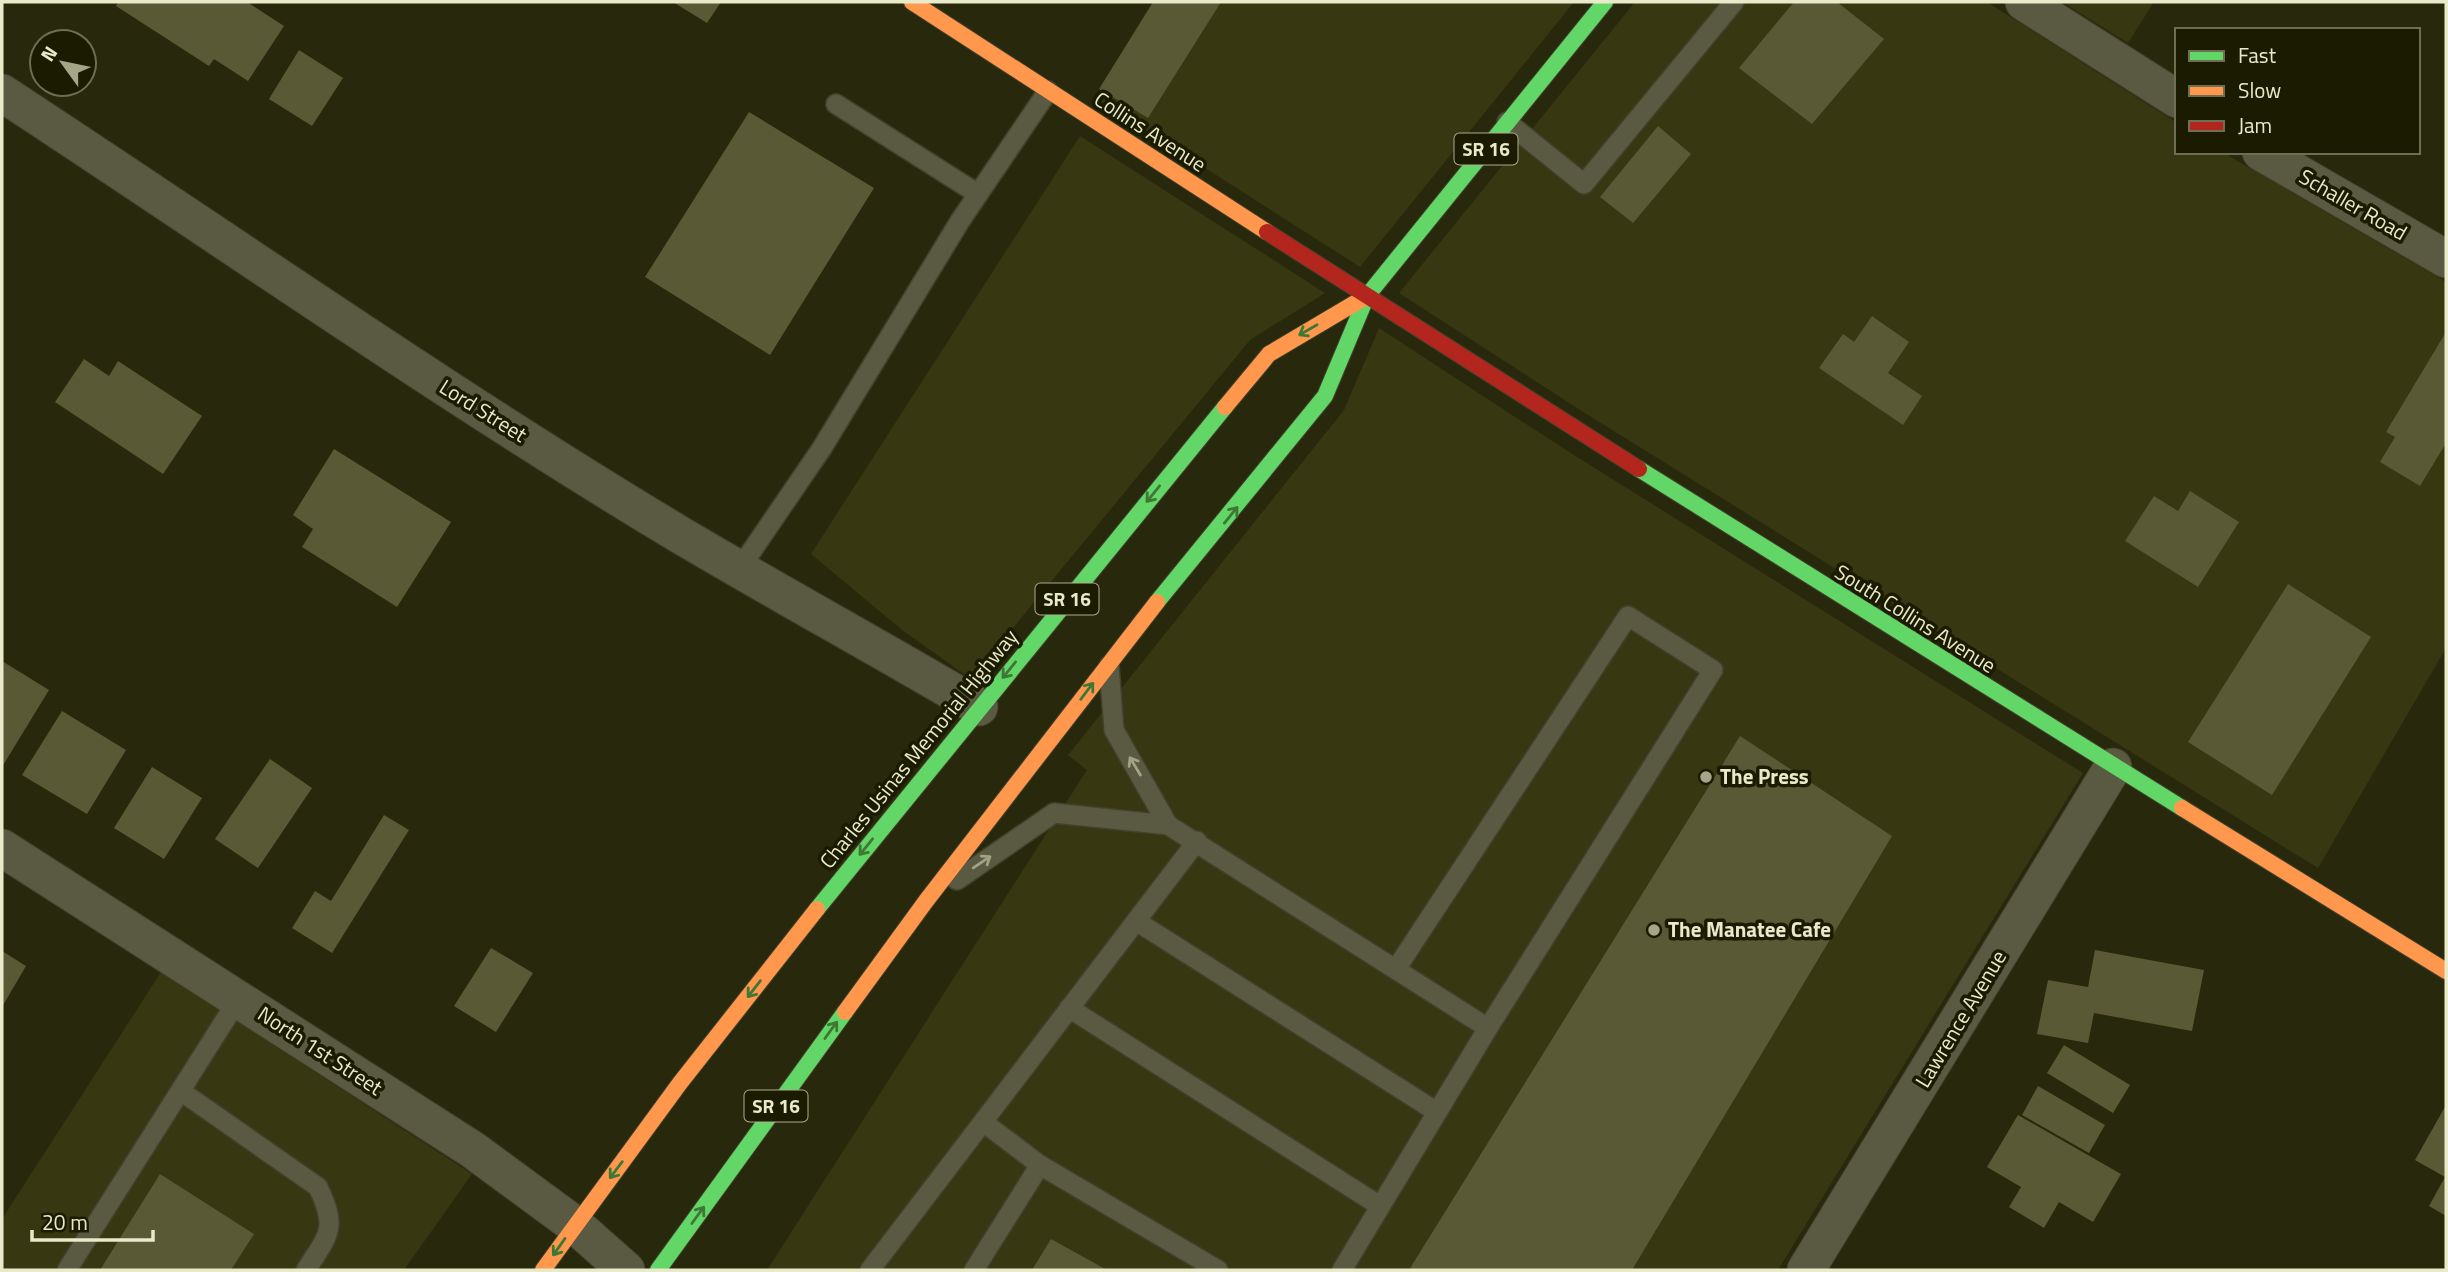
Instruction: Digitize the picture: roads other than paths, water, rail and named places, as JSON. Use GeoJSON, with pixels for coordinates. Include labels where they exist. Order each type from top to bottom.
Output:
{"type":"FeatureCollection","features":[{"type":"Feature","properties":{"kind":"main road","name":"Collins Avenue"},"geometry":{"type":"LineString","coordinates":[[912,2],[1367,296]]}},
{"type":"Feature","properties":{"kind":"main road","name":"Charles Usinas Memorial Highway"},"geometry":{"type":"LineString","coordinates":[[658,1270],[926,901],[1109,662],[1325,396],[1367,296],[1605,2]]}},
{"type":"Feature","properties":{"kind":"main road","name":"Charles Usinas Memorial Highway"},"geometry":{"type":"LineString","coordinates":[[543,1270],[788,945],[1269,354],[1367,296]]}},
{"type":"Feature","properties":{"kind":"main road","name":"South Collins Avenue"},"geometry":{"type":"LineString","coordinates":[[1367,296],[1576,432],[2446,971]]}},
{"type":"Feature","properties":{"kind":"street"},"geometry":{"type":"LineString","coordinates":[[2024,2],[2175,98]]}},
{"type":"Feature","properties":{"kind":"street","name":"Lord Street"},"geometry":{"type":"LineString","coordinates":[[2,93],[155,193],[339,320],[682,536],[979,708]]}},
{"type":"Feature","properties":{"kind":"street","name":"Schaller Road"},"geometry":{"type":"LineString","coordinates":[[2264,154],[2446,259]]}},
{"type":"Feature","properties":{"kind":"street","name":"Lawrence Avenue"},"geometry":{"type":"LineString","coordinates":[[1806,1270],[2113,767]]}},
{"type":"Feature","properties":{"kind":"street","name":"North 1st Street"},"geometry":{"type":"LineString","coordinates":[[2,848],[473,1150],[575,1225],[626,1270]]}},
{"type":"Feature","properties":{"kind":"lane"},"geometry":{"type":"LineString","coordinates":[[1507,122],[1584,184],[1734,2]]}},
{"type":"Feature","properties":{"kind":"lane"},"geometry":{"type":"LineString","coordinates":[[740,568],[822,448],[978,194],[1048,91]]}},
{"type":"Feature","properties":{"kind":"lane"},"geometry":{"type":"LineString","coordinates":[[836,104],[978,194]]}},
{"type":"Feature","properties":{"kind":"lane"},"geometry":{"type":"LineString","coordinates":[[1342,1270],[1488,1028],[1713,670],[1628,615],[1396,969]]}},
{"type":"Feature","properties":{"kind":"lane"},"geometry":{"type":"LineString","coordinates":[[1109,662],[1114,730],[1168,825]]}},
{"type":"Feature","properties":{"kind":"lane"},"geometry":{"type":"LineString","coordinates":[[926,901],[1054,813],[1168,825],[1488,1028]]}},
{"type":"Feature","properties":{"kind":"lane"},"geometry":{"type":"LineString","coordinates":[[870,1270],[1196,841]]}},
{"type":"Feature","properties":{"kind":"lane"},"geometry":{"type":"LineString","coordinates":[[1136,921],[1437,1112]]}},
{"type":"Feature","properties":{"kind":"lane"},"geometry":{"type":"LineString","coordinates":[[67,1270],[239,998]]}},
{"type":"Feature","properties":{"kind":"lane"},"geometry":{"type":"LineString","coordinates":[[1069,1008],[1380,1206]]}},
{"type":"Feature","properties":{"kind":"lane"},"geometry":{"type":"LineString","coordinates":[[182,1092],[318,1187],[328,1208],[330,1232],[306,1270]]}},
{"type":"Feature","properties":{"kind":"lane"},"geometry":{"type":"LineString","coordinates":[[983,1122],[1040,1165],[1218,1270]]}},
{"type":"Feature","properties":{"kind":"lane"},"geometry":{"type":"LineString","coordinates":[[974,1270],[1040,1165]]}},
{"type":"Feature","properties":{"kind":"place","name":"The Press"},"geometry":{"type":"Point","coordinates":[1706,777]}},
{"type":"Feature","properties":{"kind":"place","name":"The Manatee Cafe"},"geometry":{"type":"Point","coordinates":[1654,930]}}]}
